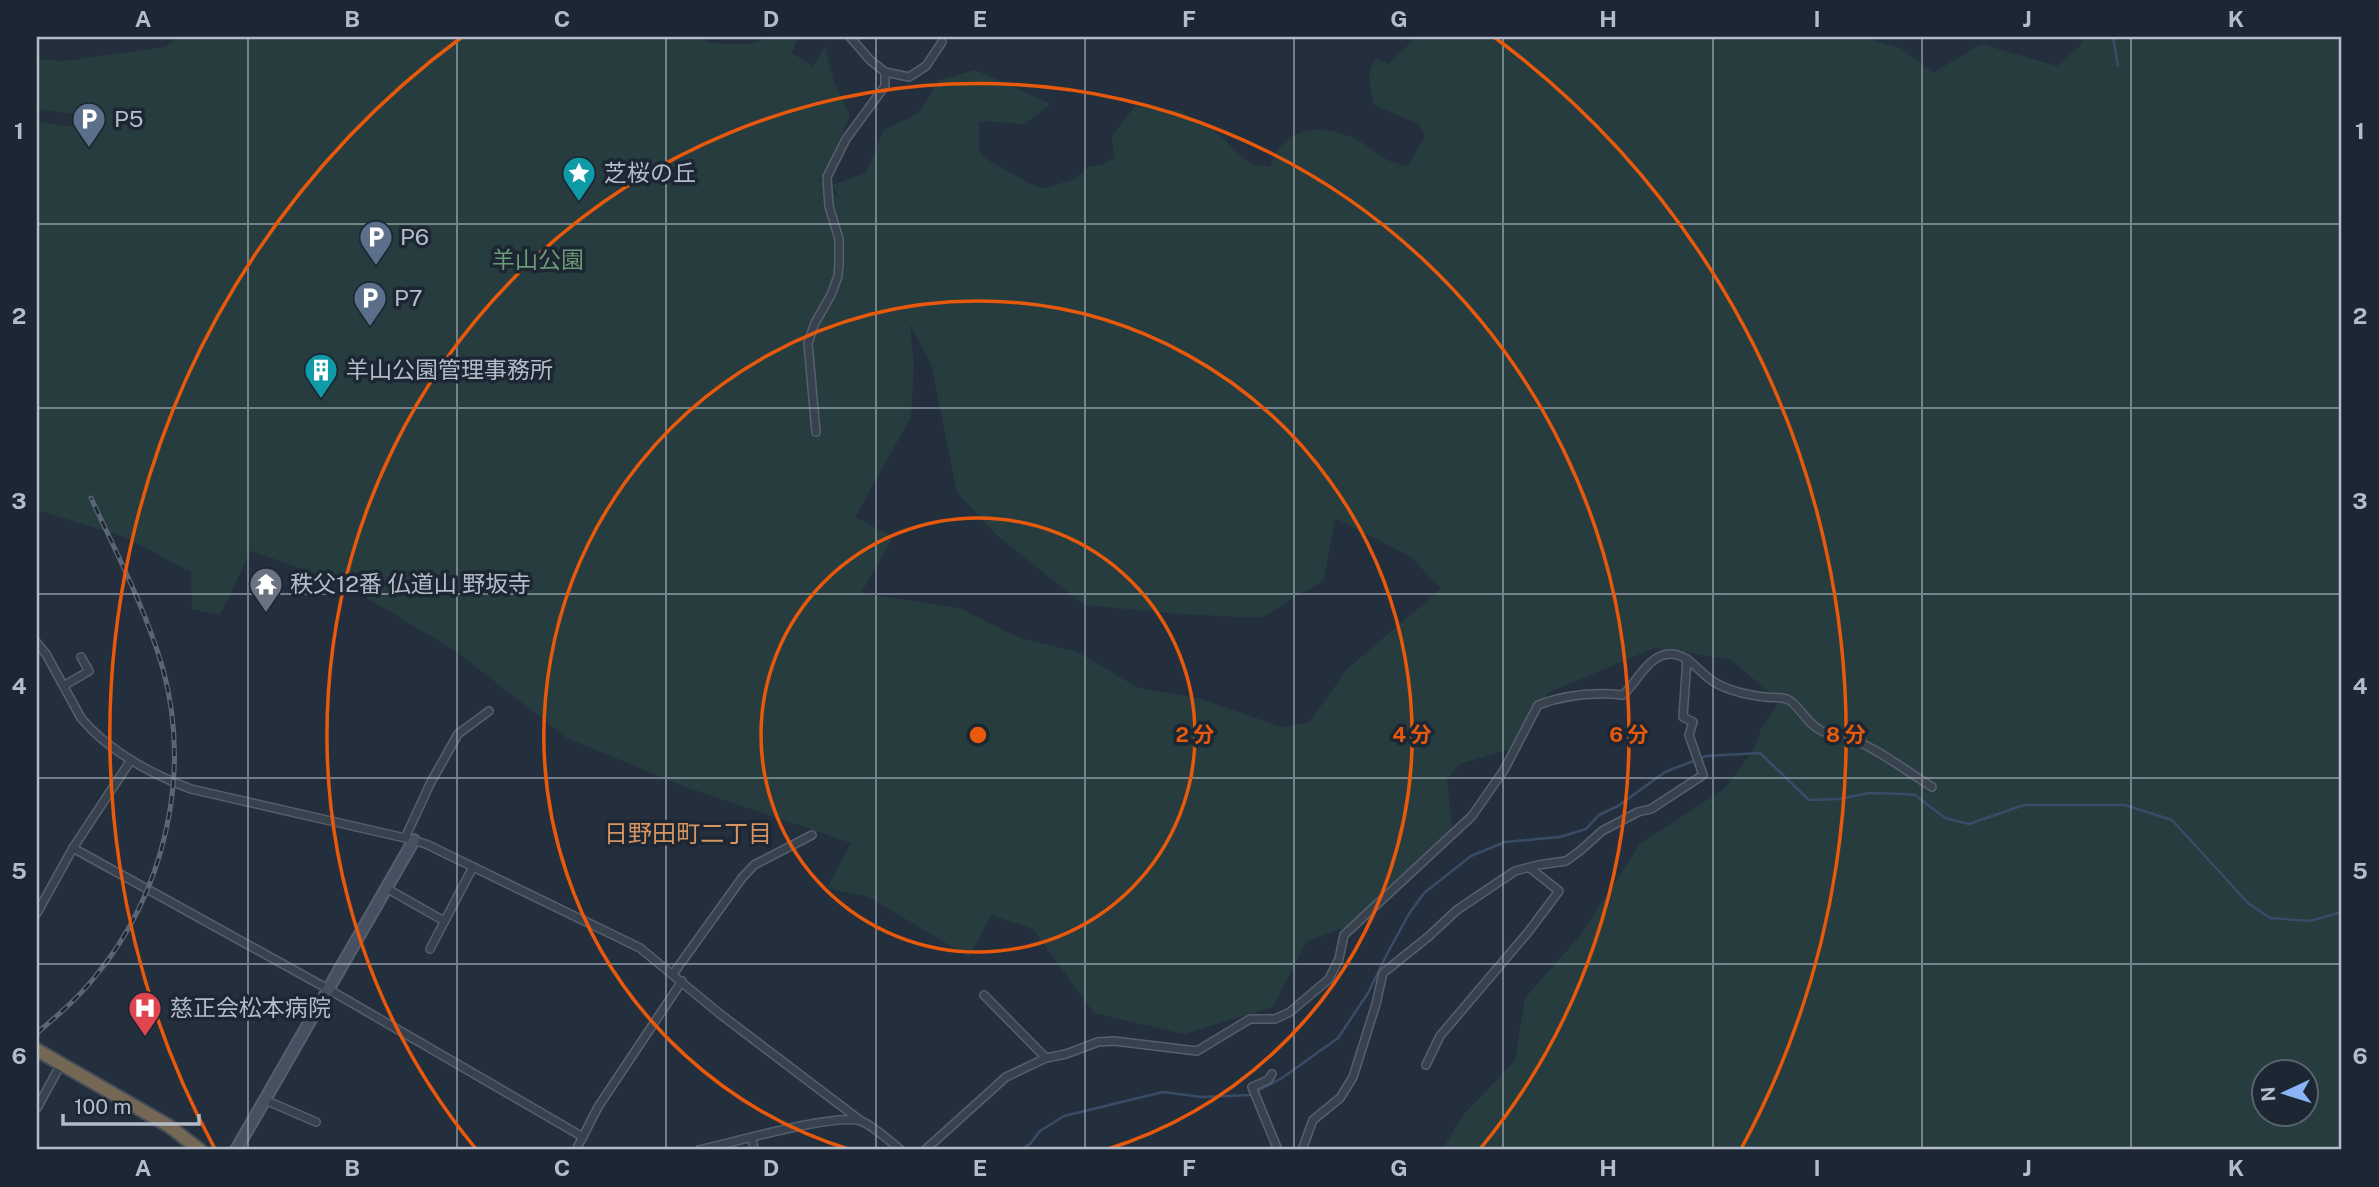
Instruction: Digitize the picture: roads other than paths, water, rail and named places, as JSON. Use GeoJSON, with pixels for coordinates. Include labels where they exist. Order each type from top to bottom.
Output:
{"type":"FeatureCollection","features":[{"type":"Feature","properties":{"kind":"highway"},"geometry":{"type":"LineString","coordinates":[[37,1051],[169,1126],[200,1150]]}},
{"type":"Feature","properties":{"kind":"street"},"geometry":{"type":"LineString","coordinates":[[850,37],[870,60],[885,72],[909,77],[926,66],[942,42]]}},
{"type":"Feature","properties":{"kind":"street"},"geometry":{"type":"LineString","coordinates":[[816,432],[808,343],[815,323],[831,295],[839,264],[839,239],[829,206],[827,177],[846,139],[885,86],[885,72]]}},
{"type":"Feature","properties":{"kind":"street"},"geometry":{"type":"LineString","coordinates":[[37,643],[65,685],[81,718],[131,760],[165,779],[191,789],[409,839],[640,948],[720,1014],[901,1150]]}},
{"type":"Feature","properties":{"kind":"street"},"geometry":{"type":"LineString","coordinates":[[925,1150],[1006,1077],[1046,1058],[1098,1042],[1114,1041],[1197,1051],[1250,1020],[1275,1019],[1290,1012],[1329,979],[1339,959],[1344,935],[1472,816],[1504,770],[1538,705],[1552,700],[1604,693],[1623,695],[1634,686],[1650,662],[1657,657],[1670,654],[1687,659],[1713,681],[1731,690],[1787,699],[1797,707],[1806,721],[1823,732],[1843,736],[1864,746],[1932,787]]}},
{"type":"Feature","properties":{"kind":"street"},"geometry":{"type":"LineString","coordinates":[[65,685],[89,671],[81,657]]}},
{"type":"Feature","properties":{"kind":"street"},"geometry":{"type":"LineString","coordinates":[[1302,1150],[1313,1120],[1340,1098],[1353,1077],[1383,973],[1457,910],[1516,872],[1538,865],[1566,861],[1602,831],[1638,812],[1651,810],[1703,775],[1689,735],[1693,722],[1683,717],[1687,659]]}},
{"type":"Feature","properties":{"kind":"street"},"geometry":{"type":"LineString","coordinates":[[236,1150],[386,888],[431,782],[458,734],[489,711]]}},
{"type":"Feature","properties":{"kind":"street"},"geometry":{"type":"LineString","coordinates":[[37,913],[73,848],[131,760]]}},
{"type":"Feature","properties":{"kind":"street"},"geometry":{"type":"LineString","coordinates":[[673,974],[754,865],[812,835]]}},
{"type":"Feature","properties":{"kind":"street"},"geometry":{"type":"LineString","coordinates":[[73,848],[328,989],[583,1136]]}},
{"type":"Feature","properties":{"kind":"street"},"geometry":{"type":"LineString","coordinates":[[430,949],[473,867]]}},
{"type":"Feature","properties":{"kind":"street"},"geometry":{"type":"LineString","coordinates":[[1426,1065],[1440,1036],[1529,931],[1559,891],[1530,868]]}},
{"type":"Feature","properties":{"kind":"street"},"geometry":{"type":"LineString","coordinates":[[386,888],[444,921]]}},
{"type":"Feature","properties":{"kind":"street"},"geometry":{"type":"LineString","coordinates":[[576,1150],[598,1107],[681,981]]}},
{"type":"Feature","properties":{"kind":"street"},"geometry":{"type":"LineString","coordinates":[[984,995],[1046,1058]]}},
{"type":"Feature","properties":{"kind":"street"},"geometry":{"type":"LineString","coordinates":[[37,1108],[61,1064]]}},
{"type":"Feature","properties":{"kind":"street"},"geometry":{"type":"LineString","coordinates":[[1272,1074],[1268,1080],[1252,1087],[1278,1150]]}},
{"type":"Feature","properties":{"kind":"street"},"geometry":{"type":"LineString","coordinates":[[265,1100],[316,1122]]}},
{"type":"Feature","properties":{"kind":"street"},"geometry":{"type":"LineString","coordinates":[[699,1150],[805,1125],[861,1121]]}},
{"type":"Feature","properties":{"kind":"street"},"geometry":{"type":"LineString","coordinates":[[752,1138],[754,1150]]}},
{"type":"Feature","properties":{"kind":"waterway"},"geometry":{"type":"LineString","coordinates":[[2113,37],[2118,66]]}},
{"type":"Feature","properties":{"kind":"waterway"},"geometry":{"type":"LineString","coordinates":[[1020,1150],[1030,1144],[1040,1131],[1064,1116],[1163,1092],[1202,1097],[1250,1095],[1282,1078],[1338,1038],[1368,993],[1409,914],[1424,893],[1471,856],[1505,842],[1560,837],[1586,829],[1599,815],[1618,806],[1665,772],[1706,756],[1760,753],[1809,800],[1839,799],[1869,793],[1915,795],[1945,818],[1969,824],[2024,805],[2125,805],[2172,820],[2248,903],[2270,918],[2310,921],[2342,912]]}},
{"type":"Feature","properties":{"kind":"railway"},"geometry":{"type":"LineString","coordinates":[[37,1033],[74,1000],[118,945],[154,872],[166,832],[172,792],[174,751],[171,710],[163,669],[140,604],[91,498]]}},
{"type":"Feature","properties":{"kind":"place","name":"P5"},"geometry":{"type":"Point","coordinates":[89,149]}},
{"type":"Feature","properties":{"kind":"place","name":"芝桜の丘"},"geometry":{"type":"Point","coordinates":[579,203]}},
{"type":"Feature","properties":{"kind":"place","name":"P6"},"geometry":{"type":"Point","coordinates":[376,267]}},
{"type":"Feature","properties":{"kind":"place","name":"P7"},"geometry":{"type":"Point","coordinates":[370,328]}},
{"type":"Feature","properties":{"kind":"place","name":"羊山公園管理事務所"},"geometry":{"type":"Point","coordinates":[321,400]}},
{"type":"Feature","properties":{"kind":"place","name":"秩父12番 仏道山 野坂寺"},"geometry":{"type":"Point","coordinates":[266,614]}},
{"type":"Feature","properties":{"kind":"place","name":"慈正会松本病院"},"geometry":{"type":"Point","coordinates":[145,1038]}},
{"type":"Feature","properties":{"kind":"district","name":"日野田町二丁目"},"geometry":{"type":"Point","coordinates":[688,834]}},
{"type":"Feature","properties":{"kind":"park label","name":"羊山公園"},"geometry":{"type":"Point","coordinates":[538,260]}}]}
